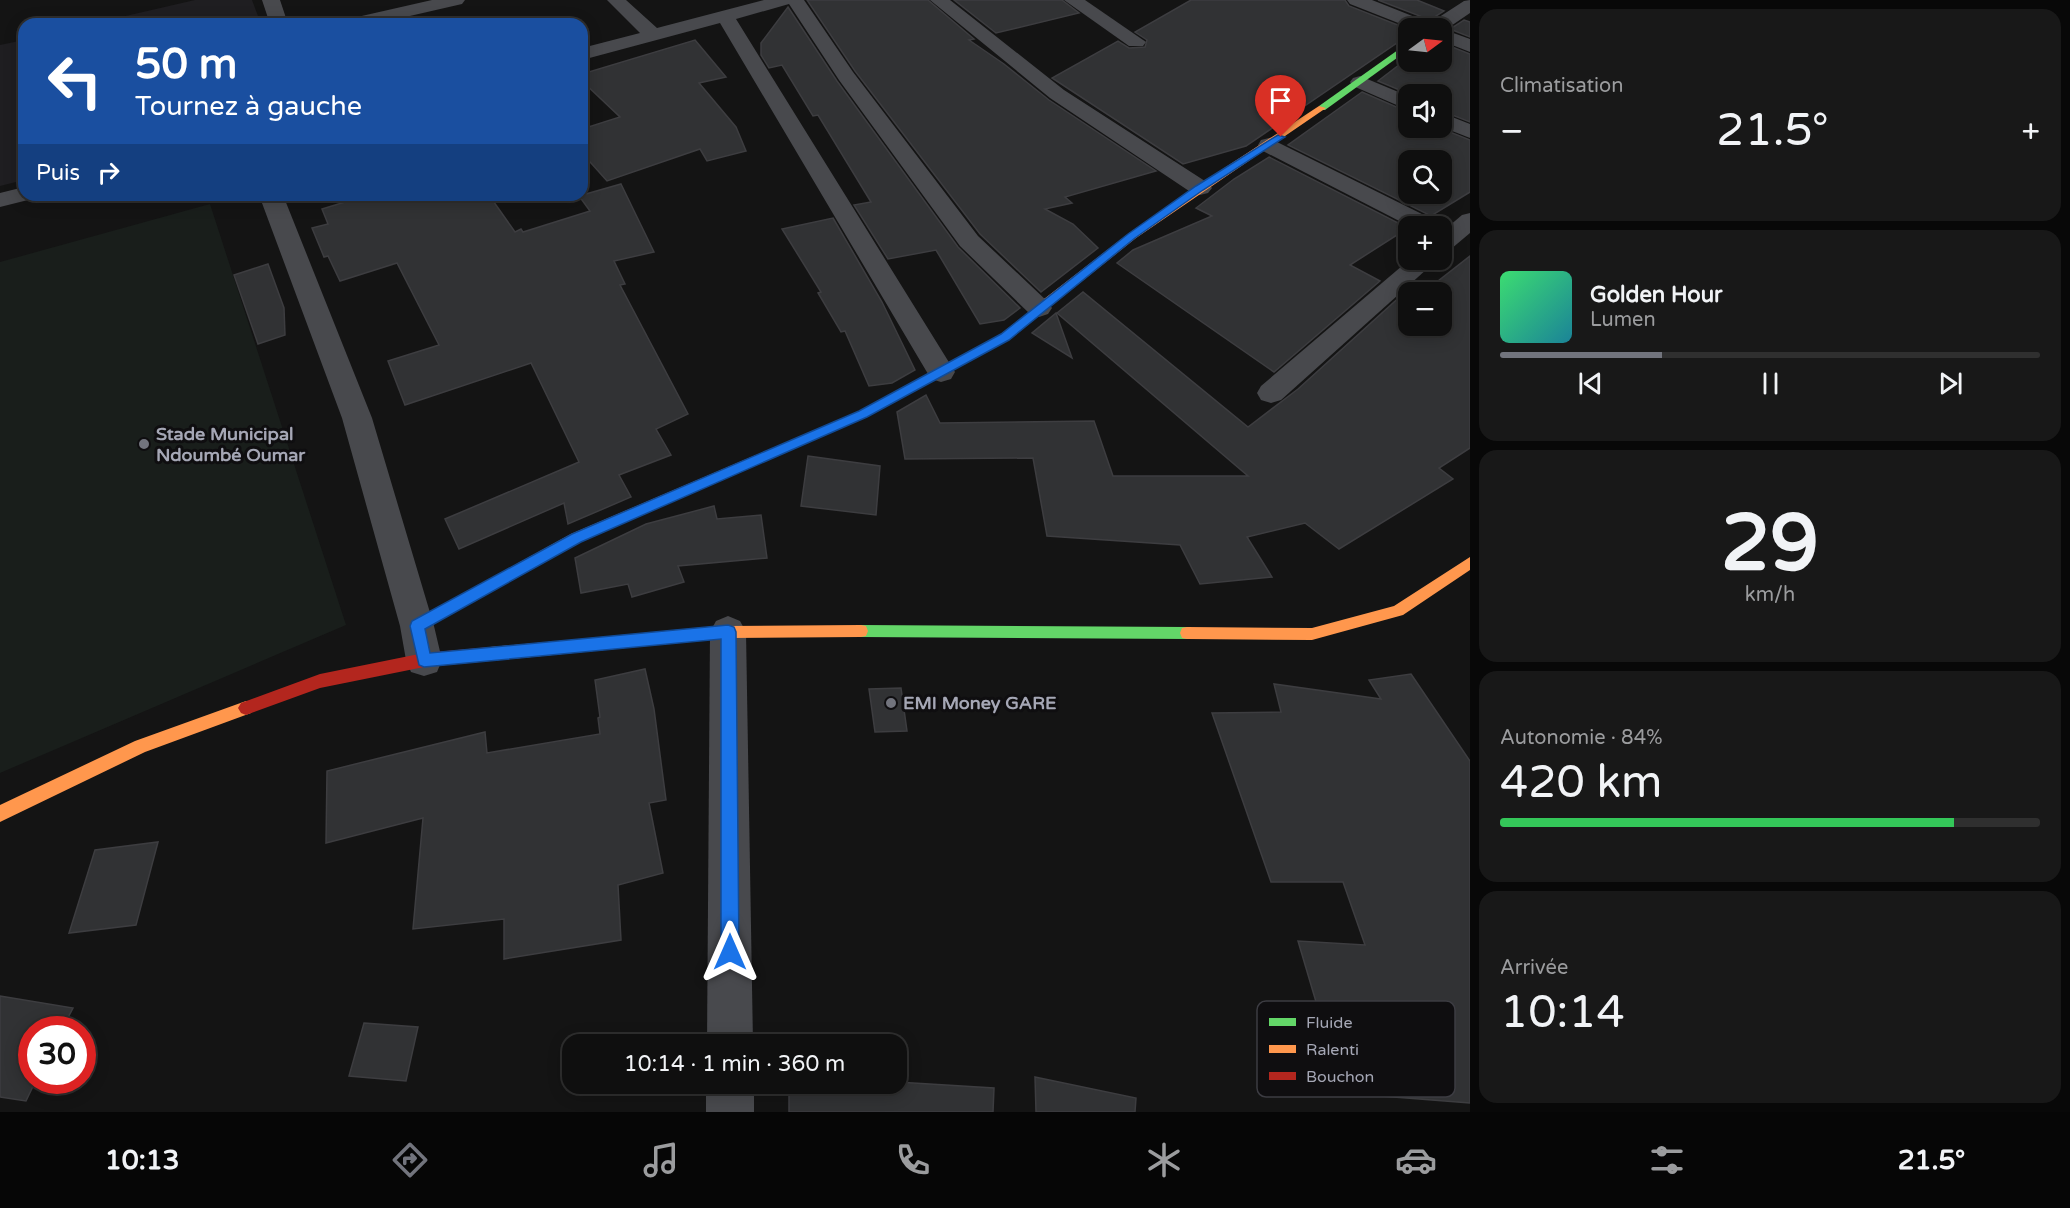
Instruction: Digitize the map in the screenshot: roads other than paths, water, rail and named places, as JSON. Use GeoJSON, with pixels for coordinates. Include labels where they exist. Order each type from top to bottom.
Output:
{"type":"FeatureCollection","features":[{"type":"Feature","properties":{"kind":"street"},"geometry":{"type":"LineString","coordinates":[[272,0],[277,18]]}},
{"type":"Feature","properties":{"kind":"street"},"geometry":{"type":"LineString","coordinates":[[616,0],[654,36]]}},
{"type":"Feature","properties":{"kind":"street"},"geometry":{"type":"LineString","coordinates":[[588,52],[785,0]]}},
{"type":"Feature","properties":{"kind":"street"},"geometry":{"type":"LineString","coordinates":[[795,0],[846,76],[969,241],[1039,308]]}},
{"type":"Feature","properties":{"kind":"street"},"geometry":{"type":"LineString","coordinates":[[939,0],[1057,94],[1200,188]]}},
{"type":"Feature","properties":{"kind":"street"},"geometry":{"type":"LineString","coordinates":[[1073,0],[1136,42]]}},
{"type":"Feature","properties":{"kind":"street"},"geometry":{"type":"LineString","coordinates":[[1356,0],[1401,18]]}},
{"type":"Feature","properties":{"kind":"street"},"geometry":{"type":"LineString","coordinates":[[383,18],[451,5]]}},
{"type":"Feature","properties":{"kind":"street"},"geometry":{"type":"LineString","coordinates":[[1450,18],[1470,5]]}},
{"type":"Feature","properties":{"kind":"street"},"geometry":{"type":"LineString","coordinates":[[725,16],[941,372]]}},
{"type":"Feature","properties":{"kind":"street"},"geometry":{"type":"LineString","coordinates":[[1452,39],[1470,46]]}},
{"type":"Feature","properties":{"kind":"street"},"geometry":{"type":"LineString","coordinates":[[417,626],[576,538],[863,414],[1005,337],[1132,236],[1200,188],[1269,145],[1398,54]]}},
{"type":"Feature","properties":{"kind":"street"},"geometry":{"type":"LineString","coordinates":[[1360,82],[1398,99]]}},
{"type":"Feature","properties":{"kind":"street"},"geometry":{"type":"LineString","coordinates":[[1452,124],[1470,132]]}},
{"type":"Feature","properties":{"kind":"street"},"geometry":{"type":"LineString","coordinates":[[1269,145],[1407,216]]}},
{"type":"Feature","properties":{"kind":"street"},"geometry":{"type":"LineString","coordinates":[[0,200],[18,196]]}},
{"type":"Feature","properties":{"kind":"street"},"geometry":{"type":"LineString","coordinates":[[273,201],[357,418],[417,626],[424,660]]}},
{"type":"Feature","properties":{"kind":"street"},"geometry":{"type":"LineString","coordinates":[[1452,240],[1470,220]]}},
{"type":"Feature","properties":{"kind":"street"},"geometry":{"type":"LineString","coordinates":[[1271,393],[1412,270]]}},
{"type":"Feature","properties":{"kind":"street"},"geometry":{"type":"LineString","coordinates":[[0,814],[141,746],[286,693],[320,681],[424,660],[728,632],[936,630],[1312,634],[1398,611],[1470,563]]}},
{"type":"Feature","properties":{"kind":"street"},"geometry":{"type":"LineString","coordinates":[[728,632],[730,1034]]}},
{"type":"Feature","properties":{"kind":"street"},"geometry":{"type":"LineString","coordinates":[[730,1094],[730,1112]]}},
{"type":"Feature","properties":{"kind":"place","name":"Stade Municipal Ndoumbé Oumar"},"geometry":{"type":"Point","coordinates":[144,444]}},
{"type":"Feature","properties":{"kind":"place","name":"EMI Money GARE"},"geometry":{"type":"Point","coordinates":[891,703]}}]}
